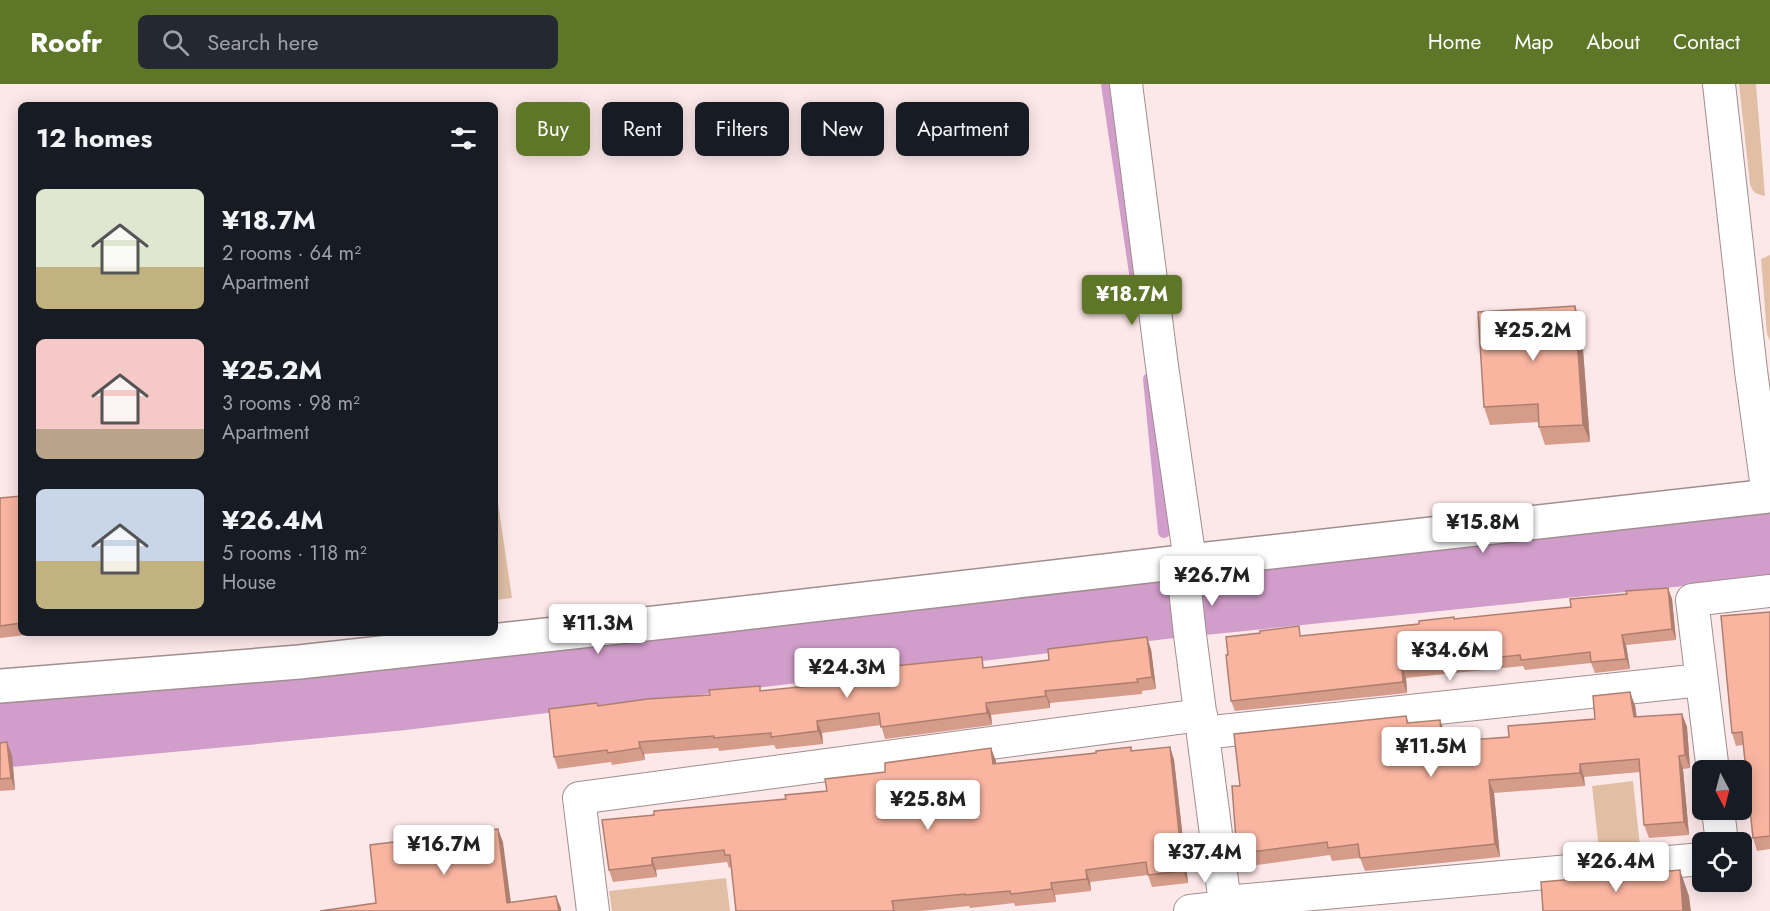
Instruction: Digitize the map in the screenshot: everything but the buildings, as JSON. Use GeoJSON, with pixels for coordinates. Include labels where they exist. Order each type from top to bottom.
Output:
{"type":"FeatureCollection","features":[{"type":"Feature","properties":{"kind":"street"},"geometry":{"type":"LineString","coordinates":[[1126,84],[1132,116],[1186,568],[1190,635],[1225,906]]}},
{"type":"Feature","properties":{"kind":"street"},"geometry":{"type":"LineString","coordinates":[[0,686],[299,662],[1186,568],[1769,496],[1751,371],[1719,84]]}},
{"type":"Feature","properties":{"kind":"street"},"geometry":{"type":"LineString","coordinates":[[1712,760],[1692,600],[1770,591]]}},
{"type":"Feature","properties":{"kind":"street"},"geometry":{"type":"LineString","coordinates":[[593,911],[579,798],[1202,724],[1701,680]]}},
{"type":"Feature","properties":{"kind":"street"},"geometry":{"type":"LineString","coordinates":[[1190,911],[1692,859]]}},
{"type":"Feature","properties":{"kind":"shaded area"},"geometry":{"type":"Polygon","coordinates":[[[1739,84],[1756,84],[1765,196],[1755,193],[1750,184],[1739,84]]]}},
{"type":"Feature","properties":{"kind":"shaded area"},"geometry":{"type":"Polygon","coordinates":[[[1770,255],[1770,341],[1767,334],[1761,259],[1770,255]]]}},
{"type":"Feature","properties":{"kind":"shaded area"},"geometry":{"type":"Polygon","coordinates":[[[498,503],[512,598],[498,600],[498,503]]]}},
{"type":"Feature","properties":{"kind":"shaded area"},"geometry":{"type":"Polygon","coordinates":[[[1633,781],[1641,855],[1600,859],[1592,786],[1633,781]]]}},
{"type":"Feature","properties":{"kind":"shaded area"},"geometry":{"type":"Polygon","coordinates":[[[726,878],[730,911],[612,911],[609,891],[726,878]]]}},
{"type":"Feature","properties":{"kind":"waterway"},"geometry":{"type":"LineString","coordinates":[[1107,84],[1135,273]]}},
{"type":"Feature","properties":{"kind":"waterway"},"geometry":{"type":"LineString","coordinates":[[1149,379],[1164,532]]}},
{"type":"Feature","properties":{"kind":"waterway"},"geometry":{"type":"LineString","coordinates":[[0,733],[395,696],[1164,604],[1770,542]]}}]}
